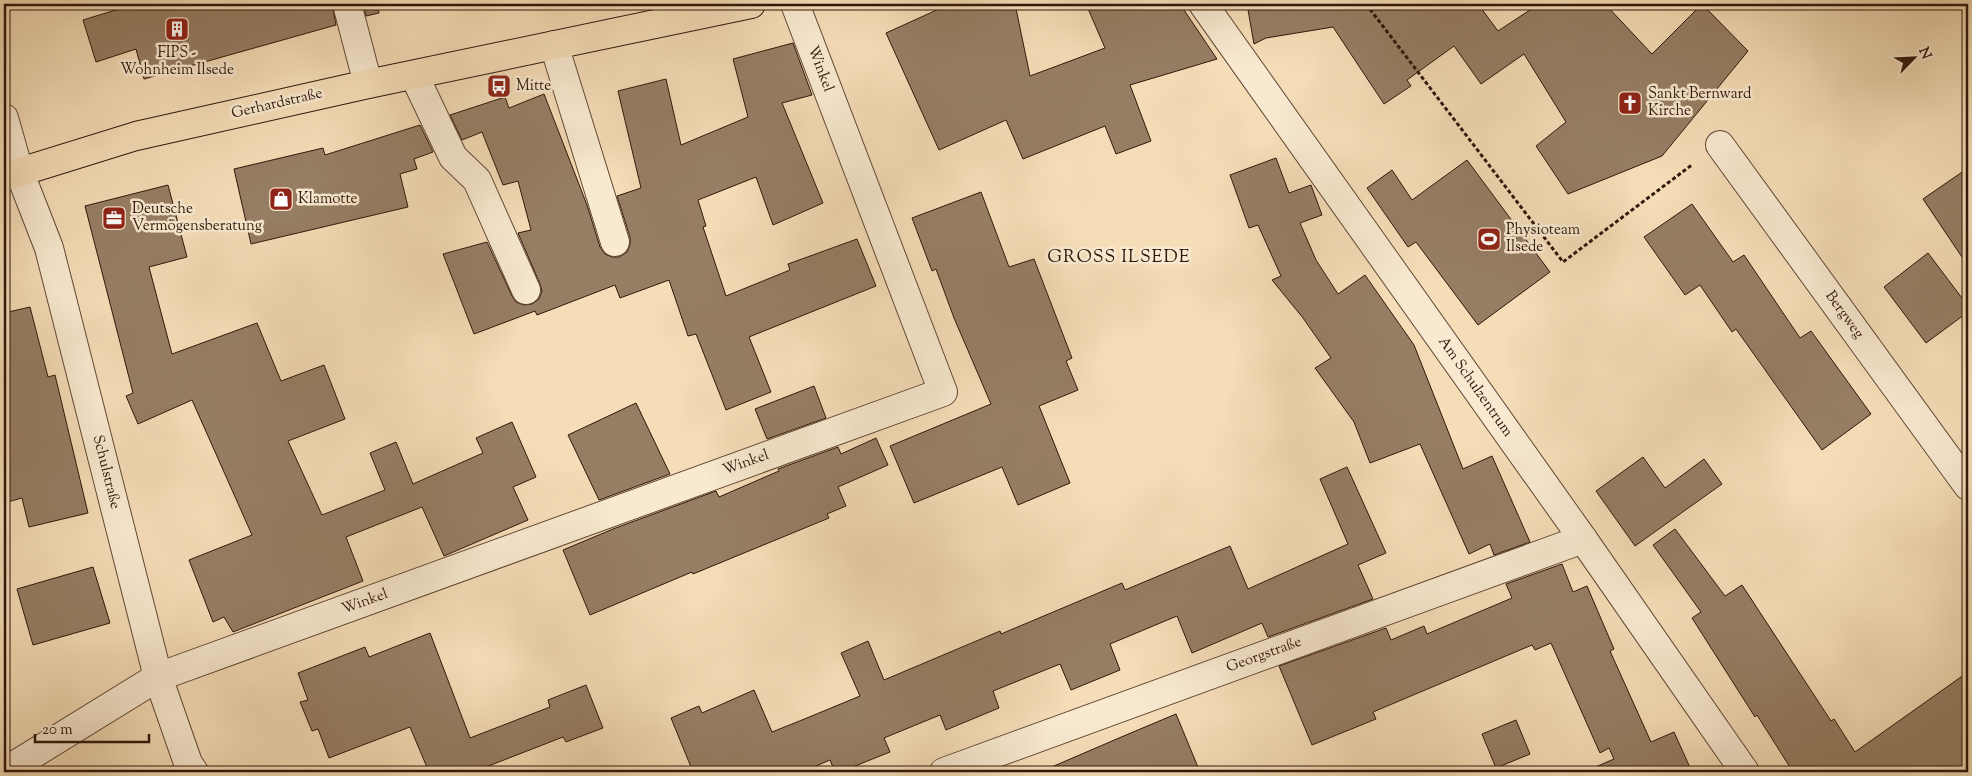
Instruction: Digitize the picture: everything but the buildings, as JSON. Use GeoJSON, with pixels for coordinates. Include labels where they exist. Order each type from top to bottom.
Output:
{"type":"FeatureCollection","features":[{"type":"Feature","properties":{"kind":"main road","name":"Gerhardstraße"},"geometry":{"type":"LineString","coordinates":[[12,174],[136,136],[368,84],[751,4]]}},
{"type":"Feature","properties":{"kind":"street"},"geometry":{"type":"LineString","coordinates":[[347,4],[368,84]]}},
{"type":"Feature","properties":{"kind":"street","name":"Winkel"},"geometry":{"type":"LineString","coordinates":[[158,677],[943,392],[795,4]]}},
{"type":"Feature","properties":{"kind":"street","name":"Am Schulzentrum"},"geometry":{"type":"LineString","coordinates":[[1203,4],[1584,539],[1746,772]]}},
{"type":"Feature","properties":{"kind":"street"},"geometry":{"type":"LineString","coordinates":[[554,45],[614,242]]}},
{"type":"Feature","properties":{"kind":"street"},"geometry":{"type":"LineString","coordinates":[[414,75],[453,157],[477,180],[526,290]]}},
{"type":"Feature","properties":{"kind":"street","name":"Schulstraße"},"geometry":{"type":"LineString","coordinates":[[4,118],[12,174],[49,248],[158,677],[188,763],[194,772]]}},
{"type":"Feature","properties":{"kind":"street","name":"Bergweg"},"geometry":{"type":"LineString","coordinates":[[1720,145],[1968,486]]}},
{"type":"Feature","properties":{"kind":"street","name":"Georgstraße"},"geometry":{"type":"LineString","coordinates":[[944,772],[1584,539]]}},
{"type":"Feature","properties":{"kind":"street"},"geometry":{"type":"LineString","coordinates":[[4,772],[158,677]]}},
{"type":"Feature","properties":{"kind":"path"},"geometry":{"type":"LineString","coordinates":[[1366,4],[1563,262],[1720,145]]}},
{"type":"Feature","properties":{"kind":"place","name":"FIPS - Wohnheim Ilsede"},"geometry":{"type":"Point","coordinates":[177,29]}},
{"type":"Feature","properties":{"kind":"place","name":"Mitte"},"geometry":{"type":"Point","coordinates":[499,86]}},
{"type":"Feature","properties":{"kind":"place","name":"Sankt Bernward Kirche"},"geometry":{"type":"Point","coordinates":[1630,103]}},
{"type":"Feature","properties":{"kind":"place","name":"Klamotte"},"geometry":{"type":"Point","coordinates":[281,199]}},
{"type":"Feature","properties":{"kind":"place","name":"Deutsche Vermögensberatung"},"geometry":{"type":"Point","coordinates":[114,218]}},
{"type":"Feature","properties":{"kind":"place","name":"Physioteam Ilsede"},"geometry":{"type":"Point","coordinates":[1489,239]}},
{"type":"Feature","properties":{"kind":"district","name":"GROSS ILSEDE"},"geometry":{"type":"Point","coordinates":[1119,258]}}]}
